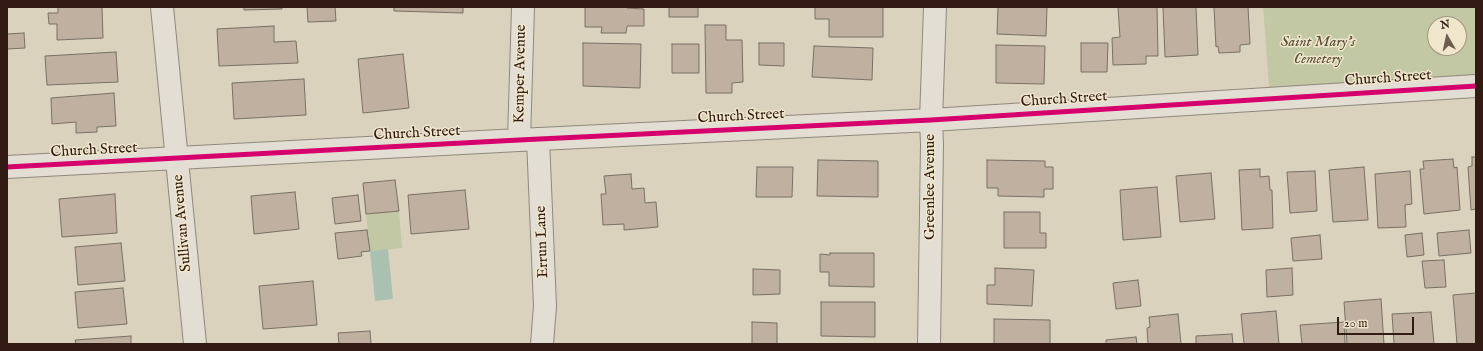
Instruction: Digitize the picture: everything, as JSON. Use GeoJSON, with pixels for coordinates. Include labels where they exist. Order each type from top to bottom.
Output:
{"type":"FeatureCollection","features":[{"type":"Feature","properties":{"kind":"street","name":"Sullivan Avenue"},"geometry":{"type":"LineString","coordinates":[[162,7],[195,344]]}},
{"type":"Feature","properties":{"kind":"street","name":"Kemper Avenue"},"geometry":{"type":"LineString","coordinates":[[523,7],[529,140]]}},
{"type":"Feature","properties":{"kind":"street","name":"Greenlee Avenue"},"geometry":{"type":"LineString","coordinates":[[929,344],[932,145],[931,120],[935,7]]}},
{"type":"Feature","properties":{"kind":"street","name":"Church Street"},"geometry":{"type":"LineString","coordinates":[[7,168],[931,120],[1476,86]]}},
{"type":"Feature","properties":{"kind":"street","name":"Errun Lane"},"geometry":{"type":"LineString","coordinates":[[529,140],[545,306],[542,344]]}},
{"type":"Feature","properties":{"kind":"green space","name":"Saint Mary’s Cemetery"},"geometry":{"type":"Polygon","coordinates":[[[1263,7],[1476,7],[1476,86],[1270,99],[1263,7]]]}},
{"type":"Feature","properties":{"kind":"green space"},"geometry":{"type":"Polygon","coordinates":[[[399,211],[402,248],[370,251],[366,214],[399,211]]]}},
{"type":"Feature","properties":{"kind":"shaded area"},"geometry":{"type":"Polygon","coordinates":[[[388,249],[393,299],[375,301],[370,251],[388,249]]]}},
{"type":"Feature","properties":{"kind":"building"},"geometry":{"type":"Polygon","coordinates":[[[58,7],[102,7],[103,38],[57,40],[57,24],[49,24],[48,13],[58,13],[58,7]]]}},
{"type":"Feature","properties":{"kind":"building"},"geometry":{"type":"Polygon","coordinates":[[[244,7],[282,7],[282,9],[244,10],[244,7]]]}},
{"type":"Feature","properties":{"kind":"building"},"geometry":{"type":"Polygon","coordinates":[[[307,7],[335,7],[336,21],[308,22],[307,7]]]}},
{"type":"Feature","properties":{"kind":"building"},"geometry":{"type":"Polygon","coordinates":[[[394,7],[463,7],[463,13],[394,11],[394,7]]]}},
{"type":"Feature","properties":{"kind":"building"},"geometry":{"type":"Polygon","coordinates":[[[585,7],[627,7],[644,9],[644,26],[627,26],[626,33],[601,33],[602,27],[585,27],[585,7]]]}},
{"type":"Feature","properties":{"kind":"building"},"geometry":{"type":"Polygon","coordinates":[[[669,7],[698,7],[698,17],[669,17],[669,7]]]}},
{"type":"Feature","properties":{"kind":"building"},"geometry":{"type":"Polygon","coordinates":[[[815,7],[883,7],[883,37],[829,37],[829,19],[815,19],[815,7]]]}},
{"type":"Feature","properties":{"kind":"building"},"geometry":{"type":"Polygon","coordinates":[[[998,7],[1047,7],[1046,36],[997,34],[998,7]]]}},
{"type":"Feature","properties":{"kind":"building"},"geometry":{"type":"Polygon","coordinates":[[[1118,7],[1157,7],[1158,56],[1146,56],[1146,64],[1113,65],[1112,38],[1120,37],[1118,7]]]}},
{"type":"Feature","properties":{"kind":"building"},"geometry":{"type":"Polygon","coordinates":[[[1163,7],[1196,7],[1198,55],[1165,57],[1163,7]]]}},
{"type":"Feature","properties":{"kind":"building"},"geometry":{"type":"Polygon","coordinates":[[[1214,7],[1248,7],[1250,44],[1240,45],[1240,52],[1219,53],[1218,46],[1216,47],[1214,7]]]}},
{"type":"Feature","properties":{"kind":"building"},"geometry":{"type":"Polygon","coordinates":[[[705,25],[726,25],[726,40],[742,40],[743,82],[732,83],[732,93],[706,93],[705,25]]]}},
{"type":"Feature","properties":{"kind":"building"},"geometry":{"type":"Polygon","coordinates":[[[274,26],[274,42],[296,41],[298,63],[219,66],[217,29],[274,26]]]}},
{"type":"Feature","properties":{"kind":"building"},"geometry":{"type":"Polygon","coordinates":[[[24,33],[25,48],[7,49],[7,34],[24,33]]]}},
{"type":"Feature","properties":{"kind":"building"},"geometry":{"type":"Polygon","coordinates":[[[583,43],[641,44],[640,88],[583,86],[583,43]]]}},
{"type":"Feature","properties":{"kind":"building"},"geometry":{"type":"Polygon","coordinates":[[[759,43],[784,43],[784,66],[759,65],[759,43]]]}},
{"type":"Feature","properties":{"kind":"building"},"geometry":{"type":"Polygon","coordinates":[[[1081,43],[1108,43],[1107,72],[1081,72],[1081,43]]]}},
{"type":"Feature","properties":{"kind":"building"},"geometry":{"type":"Polygon","coordinates":[[[672,44],[699,44],[699,73],[672,73],[672,44]]]}},
{"type":"Feature","properties":{"kind":"building"},"geometry":{"type":"Polygon","coordinates":[[[996,45],[1045,46],[1044,84],[996,83],[996,45]]]}},
{"type":"Feature","properties":{"kind":"building"},"geometry":{"type":"Polygon","coordinates":[[[814,46],[873,48],[872,80],[812,77],[814,46]]]}},
{"type":"Feature","properties":{"kind":"building"},"geometry":{"type":"Polygon","coordinates":[[[116,52],[118,82],[47,85],[45,56],[116,52]]]}},
{"type":"Feature","properties":{"kind":"building"},"geometry":{"type":"Polygon","coordinates":[[[403,54],[409,108],[363,113],[358,59],[403,54]]]}},
{"type":"Feature","properties":{"kind":"building"},"geometry":{"type":"Polygon","coordinates":[[[304,79],[306,115],[234,119],[232,83],[304,79]]]}},
{"type":"Feature","properties":{"kind":"building"},"geometry":{"type":"Polygon","coordinates":[[[114,93],[116,126],[97,127],[97,132],[76,133],[76,122],[52,124],[51,98],[114,93]]]}},
{"type":"Feature","properties":{"kind":"building"},"geometry":{"type":"Polygon","coordinates":[[[1472,157],[1476,157],[1476,209],[1471,210],[1468,167],[1472,166],[1472,157]]]}},
{"type":"Feature","properties":{"kind":"building"},"geometry":{"type":"Polygon","coordinates":[[[1453,159],[1454,168],[1457,167],[1460,210],[1424,214],[1420,169],[1424,169],[1423,161],[1453,159]]]}},
{"type":"Feature","properties":{"kind":"building"},"geometry":{"type":"Polygon","coordinates":[[[818,160],[878,161],[878,197],[817,196],[818,160]]]}},
{"type":"Feature","properties":{"kind":"building"},"geometry":{"type":"Polygon","coordinates":[[[987,160],[1045,161],[1045,167],[1053,167],[1053,189],[1044,189],[1044,197],[998,196],[998,188],[987,188],[987,160]]]}},
{"type":"Feature","properties":{"kind":"building"},"geometry":{"type":"Polygon","coordinates":[[[757,167],[793,167],[792,197],[756,197],[757,167]]]}},
{"type":"Feature","properties":{"kind":"building"},"geometry":{"type":"Polygon","coordinates":[[[1364,167],[1368,220],[1333,222],[1329,170],[1364,167]]]}},
{"type":"Feature","properties":{"kind":"building"},"geometry":{"type":"Polygon","coordinates":[[[1260,169],[1260,177],[1269,176],[1270,190],[1272,190],[1273,228],[1242,230],[1239,170],[1260,169]]]}},
{"type":"Feature","properties":{"kind":"building"},"geometry":{"type":"Polygon","coordinates":[[[1315,171],[1317,211],[1290,213],[1287,172],[1315,171]]]}},
{"type":"Feature","properties":{"kind":"building"},"geometry":{"type":"Polygon","coordinates":[[[1410,171],[1412,204],[1405,205],[1406,227],[1378,228],[1375,174],[1410,171]]]}},
{"type":"Feature","properties":{"kind":"building"},"geometry":{"type":"Polygon","coordinates":[[[1211,173],[1215,219],[1180,222],[1176,176],[1211,173]]]}},
{"type":"Feature","properties":{"kind":"building"},"geometry":{"type":"Polygon","coordinates":[[[631,174],[632,189],[644,188],[645,203],[656,202],[658,227],[624,230],[624,224],[603,225],[601,194],[606,194],[604,176],[631,174]]]}},
{"type":"Feature","properties":{"kind":"building"},"geometry":{"type":"Polygon","coordinates":[[[395,180],[399,211],[366,214],[363,183],[395,180]]]}},
{"type":"Feature","properties":{"kind":"building"},"geometry":{"type":"Polygon","coordinates":[[[1157,187],[1161,237],[1123,240],[1120,190],[1157,187]]]}},
{"type":"Feature","properties":{"kind":"building"},"geometry":{"type":"Polygon","coordinates":[[[465,190],[469,229],[411,234],[408,195],[465,190]]]}},
{"type":"Feature","properties":{"kind":"building"},"geometry":{"type":"Polygon","coordinates":[[[295,192],[299,229],[254,234],[251,196],[295,192]]]}},
{"type":"Feature","properties":{"kind":"building"},"geometry":{"type":"Polygon","coordinates":[[[115,194],[117,233],[62,237],[59,199],[115,194]]]}},
{"type":"Feature","properties":{"kind":"building"},"geometry":{"type":"Polygon","coordinates":[[[358,195],[361,221],[335,224],[332,198],[358,195]]]}},
{"type":"Feature","properties":{"kind":"building"},"geometry":{"type":"Polygon","coordinates":[[[1004,212],[1040,212],[1040,233],[1046,233],[1046,248],[1004,248],[1004,212]]]}},
{"type":"Feature","properties":{"kind":"building"},"geometry":{"type":"Polygon","coordinates":[[[367,230],[370,251],[361,252],[362,256],[338,259],[335,233],[367,230]]]}},
{"type":"Feature","properties":{"kind":"building"},"geometry":{"type":"Polygon","coordinates":[[[1469,230],[1471,253],[1439,256],[1437,233],[1469,230]]]}},
{"type":"Feature","properties":{"kind":"building"},"geometry":{"type":"Polygon","coordinates":[[[1422,233],[1424,255],[1407,257],[1405,235],[1422,233]]]}},
{"type":"Feature","properties":{"kind":"building"},"geometry":{"type":"Polygon","coordinates":[[[1320,235],[1322,259],[1293,261],[1291,238],[1320,235]]]}},
{"type":"Feature","properties":{"kind":"building"},"geometry":{"type":"Polygon","coordinates":[[[121,243],[125,281],[78,285],[75,247],[121,243]]]}},
{"type":"Feature","properties":{"kind":"building"},"geometry":{"type":"Polygon","coordinates":[[[830,253],[874,253],[874,287],[829,286],[829,272],[820,272],[820,254],[830,255],[830,253]]]}},
{"type":"Feature","properties":{"kind":"building"},"geometry":{"type":"Polygon","coordinates":[[[1444,260],[1446,287],[1425,288],[1422,261],[1444,260]]]}},
{"type":"Feature","properties":{"kind":"building"},"geometry":{"type":"Polygon","coordinates":[[[995,268],[1034,270],[1032,306],[987,304],[987,285],[995,285],[995,268]]]}},
{"type":"Feature","properties":{"kind":"building"},"geometry":{"type":"Polygon","coordinates":[[[1292,268],[1293,295],[1267,297],[1266,270],[1292,268]]]}},
{"type":"Feature","properties":{"kind":"building"},"geometry":{"type":"Polygon","coordinates":[[[753,269],[780,270],[780,294],[753,295],[753,269]]]}},
{"type":"Feature","properties":{"kind":"building"},"geometry":{"type":"Polygon","coordinates":[[[1138,280],[1141,306],[1116,309],[1113,283],[1138,280]]]}},
{"type":"Feature","properties":{"kind":"building"},"geometry":{"type":"Polygon","coordinates":[[[313,281],[317,325],[263,329],[259,286],[313,281]]]}},
{"type":"Feature","properties":{"kind":"building"},"geometry":{"type":"Polygon","coordinates":[[[123,288],[127,324],[78,328],[75,292],[123,288]]]}},
{"type":"Feature","properties":{"kind":"building"},"geometry":{"type":"Polygon","coordinates":[[[1476,293],[1476,344],[1457,344],[1453,295],[1476,293]]]}},
{"type":"Feature","properties":{"kind":"building"},"geometry":{"type":"Polygon","coordinates":[[[1381,299],[1384,344],[1347,344],[1344,302],[1381,299]]]}},
{"type":"Feature","properties":{"kind":"building"},"geometry":{"type":"Polygon","coordinates":[[[821,302],[875,302],[875,337],[821,336],[821,302]]]}},
{"type":"Feature","properties":{"kind":"building"},"geometry":{"type":"Polygon","coordinates":[[[1276,311],[1279,344],[1244,344],[1241,314],[1276,311]]]}},
{"type":"Feature","properties":{"kind":"building"},"geometry":{"type":"Polygon","coordinates":[[[1431,312],[1434,344],[1394,344],[1392,314],[1431,312]]]}},
{"type":"Feature","properties":{"kind":"building"},"geometry":{"type":"Polygon","coordinates":[[[1178,314],[1181,344],[1148,344],[1147,328],[1150,327],[1149,317],[1178,314]]]}},
{"type":"Feature","properties":{"kind":"building"},"geometry":{"type":"Polygon","coordinates":[[[994,319],[1050,320],[1050,344],[994,344],[994,319]]]}},
{"type":"Feature","properties":{"kind":"building"},"geometry":{"type":"Polygon","coordinates":[[[752,322],[777,323],[777,344],[752,344],[752,322]]]}},
{"type":"Feature","properties":{"kind":"building"},"geometry":{"type":"Polygon","coordinates":[[[1344,322],[1345,344],[1302,344],[1300,325],[1344,322]]]}},
{"type":"Feature","properties":{"kind":"building"},"geometry":{"type":"Polygon","coordinates":[[[370,331],[371,344],[339,344],[338,333],[370,331]]]}},
{"type":"Feature","properties":{"kind":"building"},"geometry":{"type":"Polygon","coordinates":[[[1232,334],[1233,344],[1196,344],[1196,336],[1232,334]]]}},
{"type":"Feature","properties":{"kind":"building"},"geometry":{"type":"Polygon","coordinates":[[[131,336],[131,344],[76,344],[75,340],[131,336]]]}},
{"type":"Feature","properties":{"kind":"building"},"geometry":{"type":"Polygon","coordinates":[[[1136,337],[1137,344],[1106,344],[1106,340],[1136,337]]]}},
{"type":"Feature","properties":{"kind":"cycle path"},"geometry":{"type":"LineString","coordinates":[[7,167],[931,120],[1476,86]]}}]}
